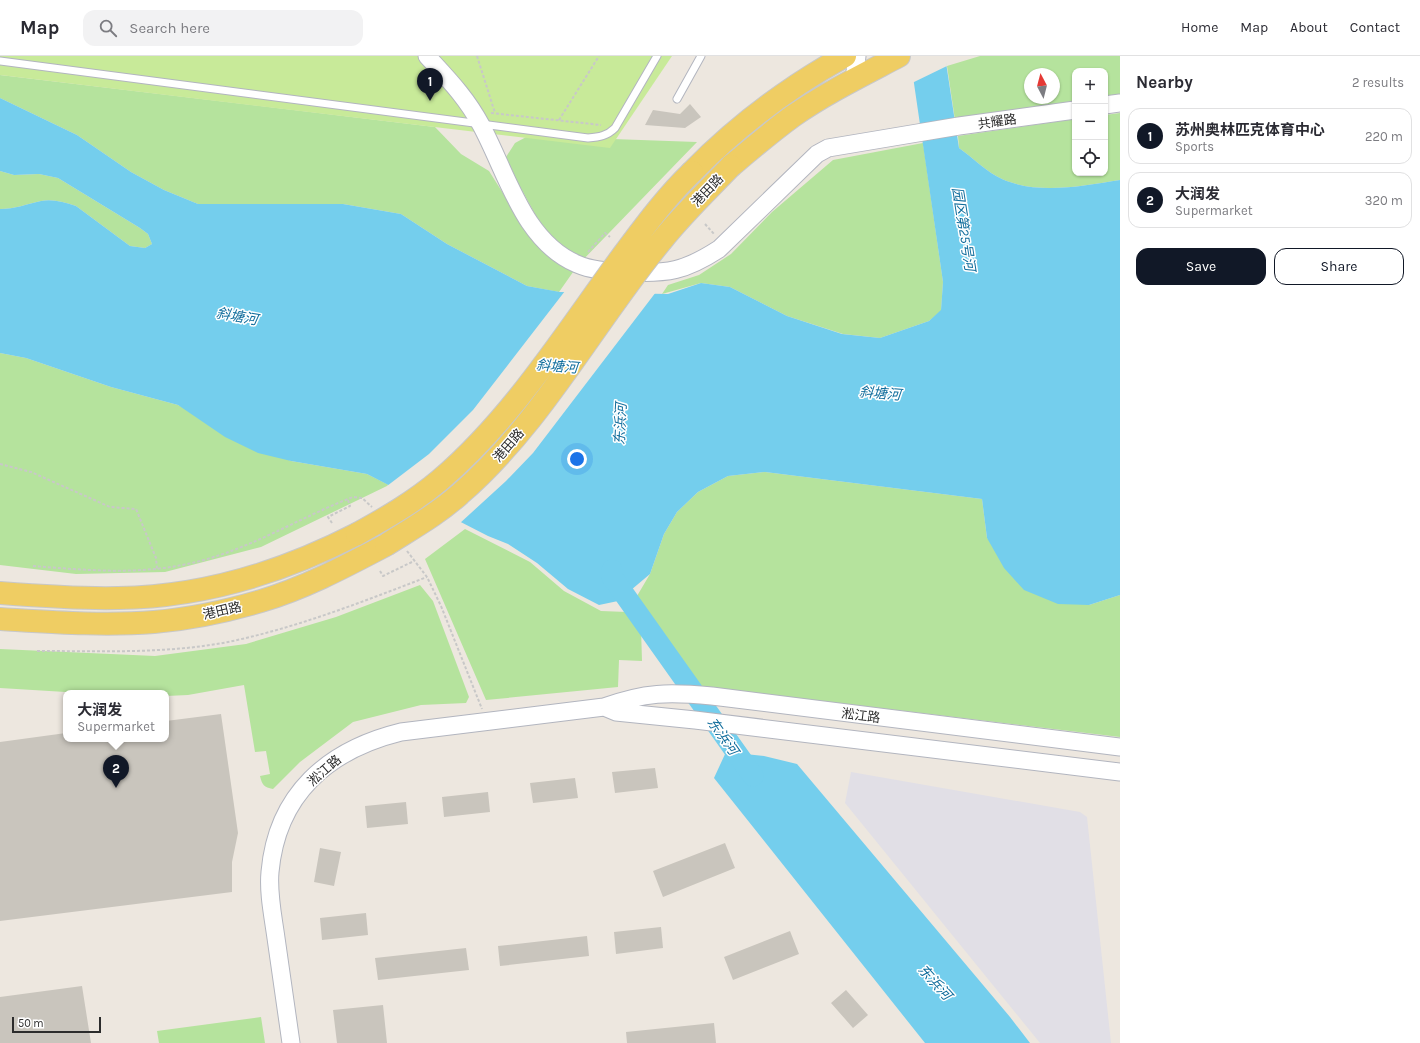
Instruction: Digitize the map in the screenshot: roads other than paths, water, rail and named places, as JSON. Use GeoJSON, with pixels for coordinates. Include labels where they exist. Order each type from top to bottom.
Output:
{"type":"FeatureCollection","features":[{"type":"Feature","properties":{"kind":"main road","name":"港田路"},"geometry":{"type":"LineString","coordinates":[[0,619],[111,624],[154,622],[217,612],[262,601],[306,584],[386,545],[429,518],[460,495],[507,448],[555,386],[662,240],[731,166],[794,116],[854,80],[899,56]]}},
{"type":"Feature","properties":{"kind":"main road","name":"港田路"},"geometry":{"type":"LineString","coordinates":[[0,593],[71,598],[120,598],[164,595],[208,588],[258,576],[332,547],[391,515],[420,496],[445,476],[478,444],[541,368],[657,210],[692,172],[714,150],[785,94],[845,57]]}},
{"type":"Feature","properties":{"kind":"street","name":"共耀路"},"geometry":{"type":"LineString","coordinates":[[427,56],[486,119],[506,177],[532,227],[548,246],[563,258],[578,265],[598,270],[655,274],[673,271],[689,266],[719,249],[817,154],[828,148],[919,132],[1072,110]]}},
{"type":"Feature","properties":{"kind":"street"},"geometry":{"type":"LineString","coordinates":[[845,57],[854,80]]}},
{"type":"Feature","properties":{"kind":"street"},"geometry":{"type":"LineString","coordinates":[[1108,105],[1120,103]]}},
{"type":"Feature","properties":{"kind":"street","name":"淞江路"},"geometry":{"type":"LineString","coordinates":[[291,1043],[272,906],[270,873],[274,840],[288,810],[308,782],[345,752],[378,738],[401,732],[604,707],[625,699],[646,695],[677,693],[712,696],[1120,747]]}},
{"type":"Feature","properties":{"kind":"street"},"geometry":{"type":"LineString","coordinates":[[739,726],[749,701]]}},
{"type":"Feature","properties":{"kind":"street","name":"淞江路"},"geometry":{"type":"LineString","coordinates":[[604,707],[616,712],[695,720],[1120,772]]}},
{"type":"Feature","properties":{"kind":"lane"},"geometry":{"type":"LineString","coordinates":[[0,61],[486,119],[588,138],[609,134],[615,128],[657,56]]}},
{"type":"Feature","properties":{"kind":"lane"},"geometry":{"type":"LineString","coordinates":[[677,99],[701,56]]}},
{"type":"Feature","properties":{"kind":"water"},"geometry":{"type":"Polygon","coordinates":[[[910,56],[945,56],[959,148],[986,169],[1002,179],[1030,187],[1045,188],[1075,187],[1120,180],[1120,595],[1089,605],[1058,604],[1024,590],[1004,568],[987,538],[982,499],[765,472],[728,476],[698,492],[677,512],[664,534],[650,574],[618,601],[599,605],[568,589],[537,563],[508,544],[488,536],[367,474],[291,461],[258,453],[225,437],[178,405],[111,387],[26,358],[0,353],[0,209],[45,200],[63,202],[76,206],[130,246],[145,248],[152,244],[148,234],[140,228],[58,178],[39,174],[14,175],[0,171],[0,98],[77,135],[131,172],[164,190],[198,204],[343,204],[401,214],[447,244],[527,286],[560,292],[668,294],[701,283],[730,287],[787,316],[842,334],[880,338],[929,321],[941,310],[943,282],[910,56]]]}},
{"type":"Feature","properties":{"kind":"water"},"geometry":{"type":"Polygon","coordinates":[[[726,752],[764,756],[797,764],[1010,1017],[1030,1043],[925,1043],[714,778],[726,752]]]}},
{"type":"Feature","properties":{"kind":"waterway","name":"东浜河"},"geometry":{"type":"LineString","coordinates":[[612,570],[612,577],[753,776]]}},
{"type":"Feature","properties":{"kind":"place","name":"苏州奥林匹克体育中心"},"geometry":{"type":"Point","coordinates":[430,101]}},
{"type":"Feature","properties":{"kind":"place","name":"大润发"},"geometry":{"type":"Point","coordinates":[116,788]}},
{"type":"Feature","properties":{"kind":"water label","name":"园区第25号河"},"geometry":{"type":"Point","coordinates":[964,229]}},
{"type":"Feature","properties":{"kind":"water label","name":"斜塘河"},"geometry":{"type":"Point","coordinates":[237,316]}},
{"type":"Feature","properties":{"kind":"water label","name":"斜塘河"},"geometry":{"type":"Point","coordinates":[557,366]}},
{"type":"Feature","properties":{"kind":"water label","name":"斜塘河"},"geometry":{"type":"Point","coordinates":[880,393]}}]}
